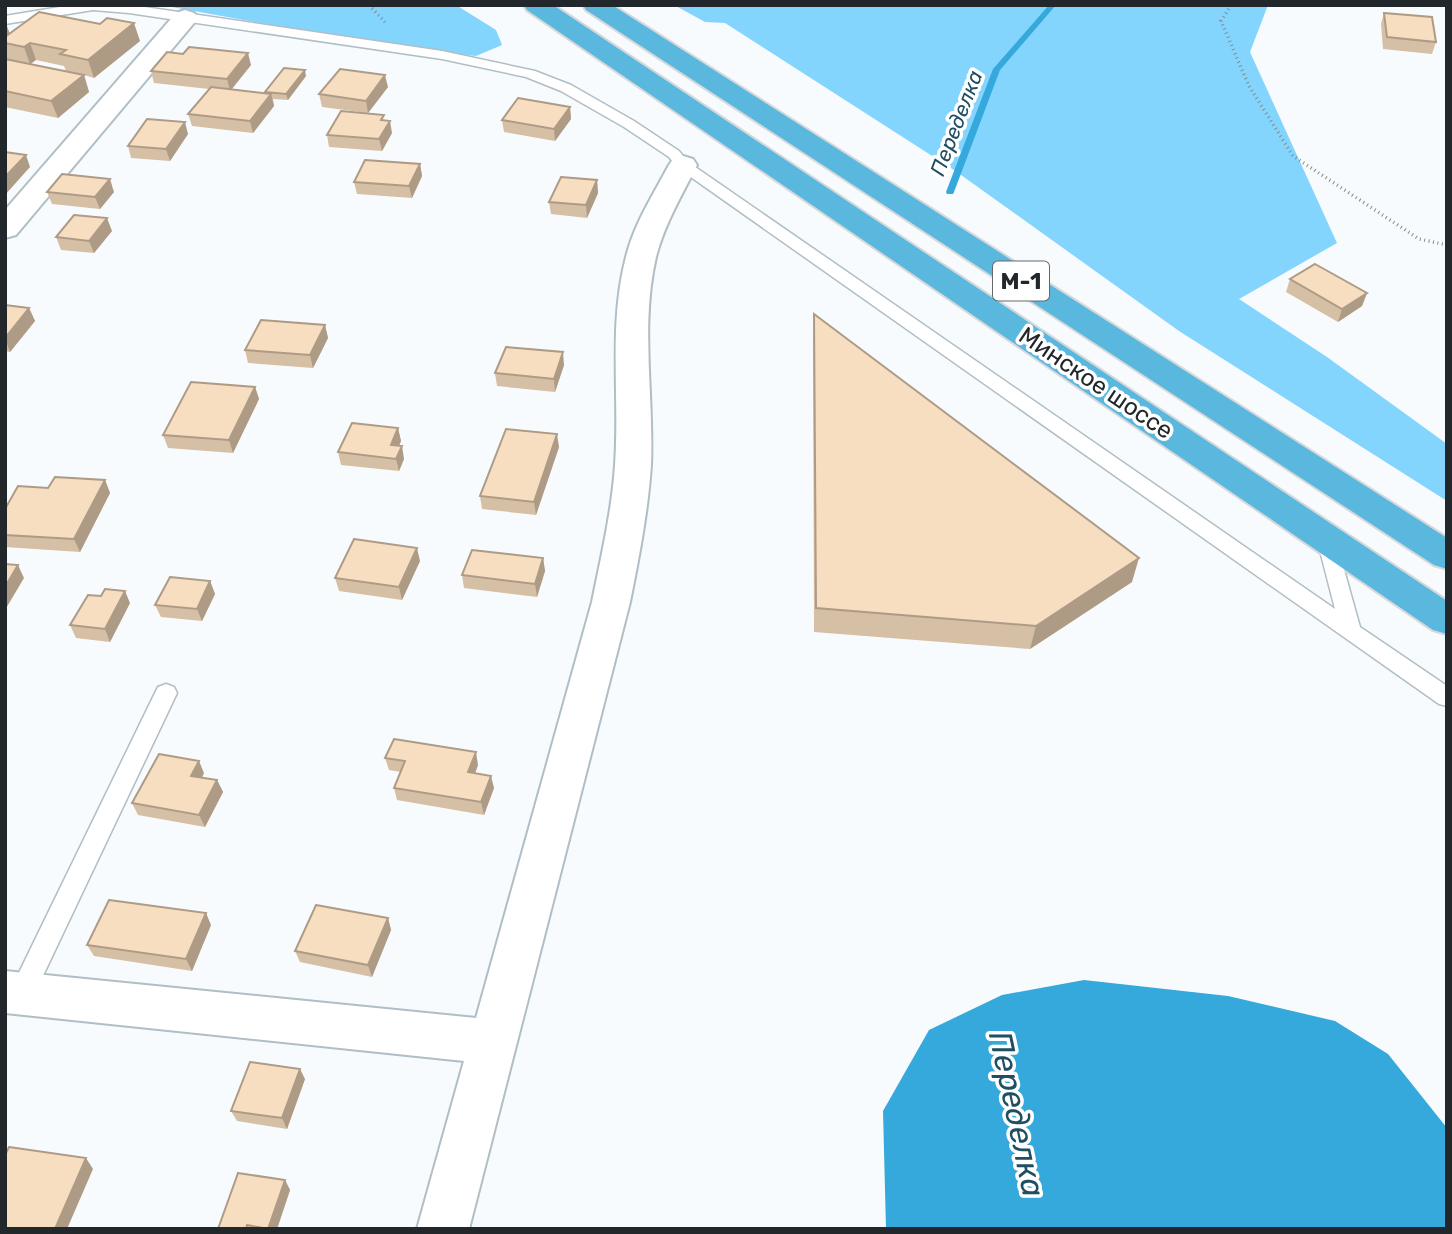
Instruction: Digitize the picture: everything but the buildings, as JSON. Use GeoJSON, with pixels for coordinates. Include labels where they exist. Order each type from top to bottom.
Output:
{"type":"FeatureCollection","features":[{"type":"Feature","properties":{"kind":"highway","name":"Минское шоссе"},"geometry":{"type":"LineString","coordinates":[[536,5],[1447,620]]}},
{"type":"Feature","properties":{"kind":"highway","name":"Минское шоссе"},"geometry":{"type":"LineString","coordinates":[[595,5],[1447,556]]}},
{"type":"Feature","properties":{"kind":"street"},"geometry":{"type":"LineString","coordinates":[[5,229],[186,18]]}},
{"type":"Feature","properties":{"kind":"street"},"geometry":{"type":"LineString","coordinates":[[443,1229],[611,601],[625,533],[633,464],[633,301],[642,256],[662,204],[683,165]]}},
{"type":"Feature","properties":{"kind":"street"},"geometry":{"type":"LineString","coordinates":[[14,992],[495,1042]]}},
{"type":"Feature","properties":{"kind":"lane"},"geometry":{"type":"LineString","coordinates":[[5,20],[93,6],[442,55],[530,74],[566,88],[629,124],[674,154],[683,165],[1447,698]]}},
{"type":"Feature","properties":{"kind":"lane"},"geometry":{"type":"LineString","coordinates":[[1327,539],[1350,631]]}},
{"type":"Feature","properties":{"kind":"lane"},"geometry":{"type":"LineString","coordinates":[[14,992],[166,693]]}},
{"type":"Feature","properties":{"kind":"path"},"geometry":{"type":"LineString","coordinates":[[1231,5],[1221,21],[1249,86],[1293,156],[1419,239],[1447,244]]}},
{"type":"Feature","properties":{"kind":"shaded area"},"geometry":{"type":"Polygon","coordinates":[[[161,5],[456,5],[496,30],[502,45],[476,56],[392,47],[161,5]]]}},
{"type":"Feature","properties":{"kind":"shaded area"},"geometry":{"type":"Polygon","coordinates":[[[674,5],[1268,5],[1250,52],[1337,243],[1239,299],[1327,357],[1447,444],[1447,501],[1179,331],[954,170],[725,23],[705,22],[674,5]]]}},
{"type":"Feature","properties":{"kind":"water"},"geometry":{"type":"Polygon","coordinates":[[[1084,980],[1228,996],[1335,1021],[1388,1054],[1447,1128],[1447,1229],[886,1229],[883,1111],[929,1030],[1002,995],[1084,980]]]}},
{"type":"Feature","properties":{"kind":"waterway","name":"Переделка"},"geometry":{"type":"LineString","coordinates":[[950,192],[997,69],[1053,5]]}}]}
